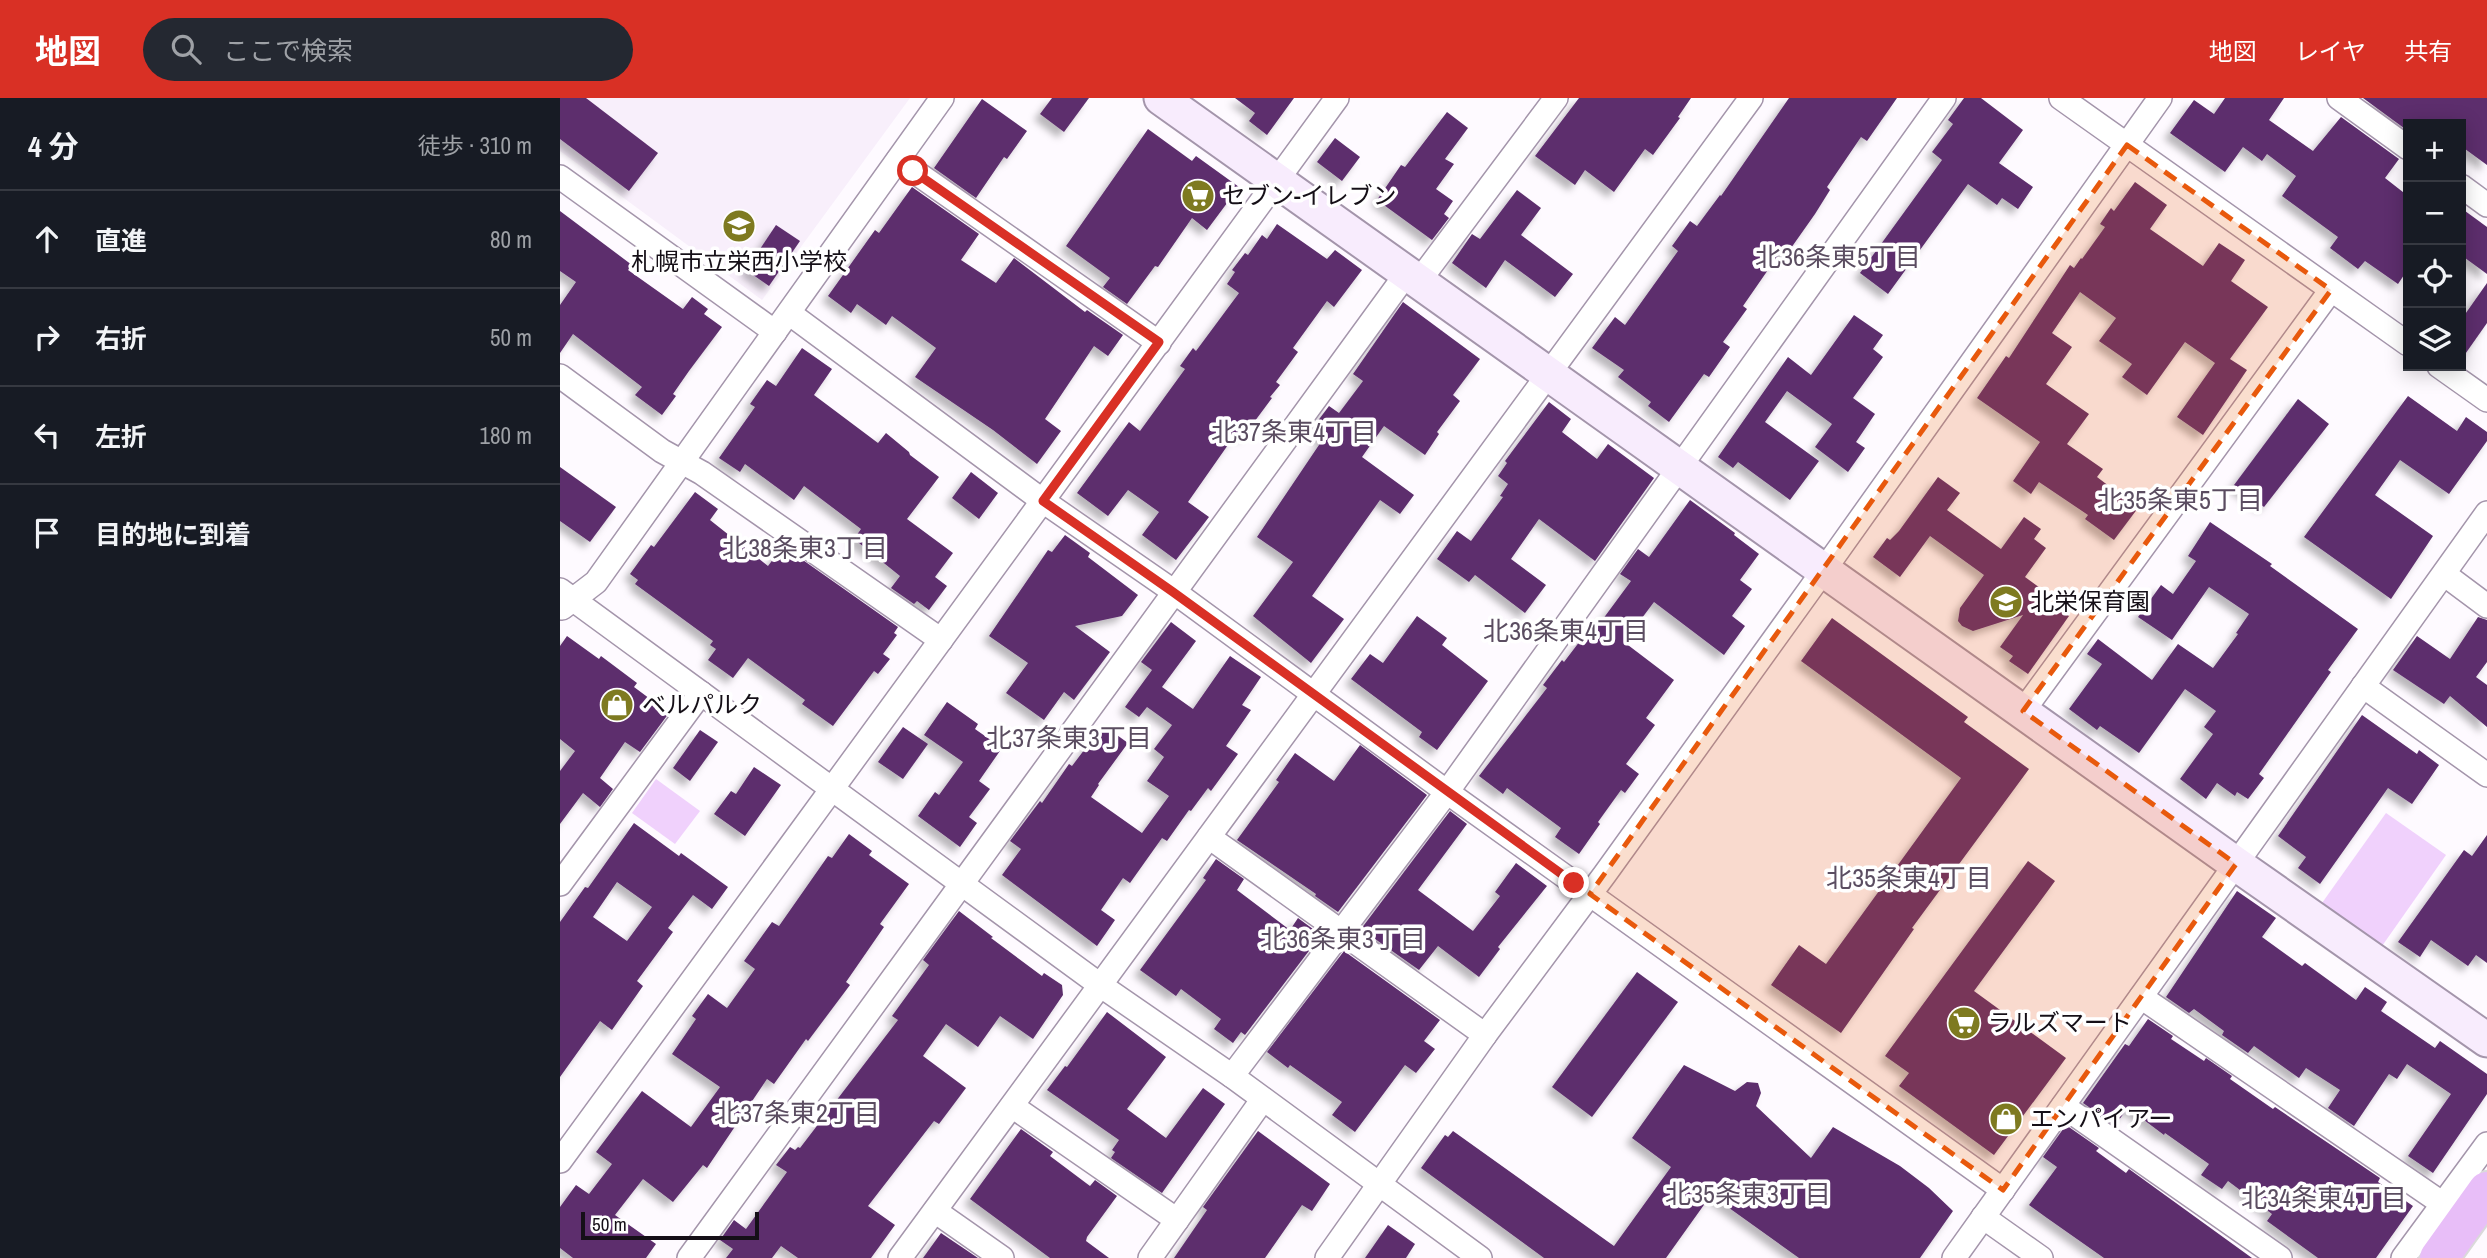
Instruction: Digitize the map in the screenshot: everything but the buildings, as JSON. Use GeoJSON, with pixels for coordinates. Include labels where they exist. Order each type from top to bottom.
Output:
{"type":"FeatureCollection","features":[{"type":"Feature","properties":{"kind":"highway"},"geometry":{"type":"LineString","coordinates":[[2439,1258],[2487,1191]]}},
{"type":"Feature","properties":{"kind":"street"},"geometry":{"type":"LineString","coordinates":[[942,98],[596,582],[564,600],[701,693],[1100,985],[1232,1076],[1477,1257]]}},
{"type":"Feature","properties":{"kind":"street"},"geometry":{"type":"LineString","coordinates":[[1161,98],[2487,1040]]}},
{"type":"Feature","properties":{"kind":"street"},"geometry":{"type":"LineString","coordinates":[[560,1161],[1337,98]]}},
{"type":"Feature","properties":{"kind":"street"},"geometry":{"type":"LineString","coordinates":[[689,1258],[1173,592],[1413,277],[1556,98]]}},
{"type":"Feature","properties":{"kind":"street"},"geometry":{"type":"LineString","coordinates":[[900,1258],[1751,98]]}},
{"type":"Feature","properties":{"kind":"street"},"geometry":{"type":"LineString","coordinates":[[1232,1076],[1447,792],[1944,98]]}},
{"type":"Feature","properties":{"kind":"street"},"geometry":{"type":"LineString","coordinates":[[2061,98],[2403,340]]}},
{"type":"Feature","properties":{"kind":"street"},"geometry":{"type":"LineString","coordinates":[[1327,1258],[1485,1035],[1824,570],[2160,98]]}},
{"type":"Feature","properties":{"kind":"street"},"geometry":{"type":"LineString","coordinates":[[2339,98],[2403,144]]}},
{"type":"Feature","properties":{"kind":"street"},"geometry":{"type":"LineString","coordinates":[[898,160],[1159,342]]}},
{"type":"Feature","properties":{"kind":"street"},"geometry":{"type":"LineString","coordinates":[[560,177],[775,332]]}},
{"type":"Feature","properties":{"kind":"street"},"geometry":{"type":"LineString","coordinates":[[2466,190],[2487,205]]}},
{"type":"Feature","properties":{"kind":"street"},"geometry":{"type":"LineString","coordinates":[[2023,711],[2331,290]]}},
{"type":"Feature","properties":{"kind":"street"},"geometry":{"type":"LineString","coordinates":[[789,313],[1043,501],[2003,1190]]}},
{"type":"Feature","properties":{"kind":"street"},"geometry":{"type":"LineString","coordinates":[[2446,371],[2487,400]]}},
{"type":"Feature","properties":{"kind":"street"},"geometry":{"type":"LineString","coordinates":[[560,376],[662,451],[702,473],[941,640]]}},
{"type":"Feature","properties":{"kind":"street"},"geometry":{"type":"LineString","coordinates":[[1954,1258],[2487,513]]}},
{"type":"Feature","properties":{"kind":"street"},"geometry":{"type":"LineString","coordinates":[[2444,574],[2487,606]]}},
{"type":"Feature","properties":{"kind":"street"},"geometry":{"type":"LineString","coordinates":[[2363,686],[2487,775]]}},
{"type":"Feature","properties":{"kind":"street"},"geometry":{"type":"LineString","coordinates":[[560,884],[701,693]]}},
{"type":"Feature","properties":{"kind":"street"},"geometry":{"type":"LineString","coordinates":[[1209,837],[1485,1035]]}},
{"type":"Feature","properties":{"kind":"street"},"geometry":{"type":"LineString","coordinates":[[2141,998],[2443,1204]]}},
{"type":"Feature","properties":{"kind":"street"},"geometry":{"type":"LineString","coordinates":[[1150,1258],[1263,1099]]}},
{"type":"Feature","properties":{"kind":"street"},"geometry":{"type":"LineString","coordinates":[[1012,1106],[1177,1220]]}},
{"type":"Feature","properties":{"kind":"street"},"geometry":{"type":"LineString","coordinates":[[2063,1106],[2280,1258]]}},
{"type":"Feature","properties":{"kind":"street"},"geometry":{"type":"LineString","coordinates":[[2403,1258],[2487,1144]]}},
{"type":"Feature","properties":{"kind":"street"},"geometry":{"type":"LineString","coordinates":[[935,1210],[1002,1258]]}},
{"type":"Feature","properties":{"kind":"street"},"geometry":{"type":"LineString","coordinates":[[1983,1217],[2041,1258]]}},
{"type":"Feature","properties":{"kind":"highlighted area"},"geometry":{"type":"Polygon","coordinates":[[[2127,145],[2331,290],[2023,711],[2236,864],[2003,1190],[1590,894],[2127,145]]]}},
{"type":"Feature","properties":{"kind":"shaded area","name":"札幌市立栄西小学校"},"geometry":{"type":"Polygon","coordinates":[[[560,98],[910,98],[762,300],[560,151],[560,98]]]}},
{"type":"Feature","properties":{"kind":"shaded area"},"geometry":{"type":"Polygon","coordinates":[[[656,779],[700,811],[675,844],[632,813],[656,779]]]}},
{"type":"Feature","properties":{"kind":"shaded area"},"geometry":{"type":"Polygon","coordinates":[[[2386,813],[2446,855],[2382,946],[2322,903],[2386,813]]]}},
{"type":"Feature","properties":{"kind":"place","name":"セブン-イレブン"},"geometry":{"type":"Point","coordinates":[1198,196]}},
{"type":"Feature","properties":{"kind":"place","name":"札幌市立栄西小学校"},"geometry":{"type":"Point","coordinates":[739,226]}},
{"type":"Feature","properties":{"kind":"place","name":"北栄保育園"},"geometry":{"type":"Point","coordinates":[2006,602]}},
{"type":"Feature","properties":{"kind":"place","name":"ベルパルク"},"geometry":{"type":"Point","coordinates":[617,705]}},
{"type":"Feature","properties":{"kind":"place","name":"ラルズマート"},"geometry":{"type":"Point","coordinates":[1964,1023]}},
{"type":"Feature","properties":{"kind":"place","name":"エンパイアー"},"geometry":{"type":"Point","coordinates":[2006,1119]}},
{"type":"Feature","properties":{"kind":"district","name":"北36条東5丁目"},"geometry":{"type":"Point","coordinates":[1838,257]}},
{"type":"Feature","properties":{"kind":"district","name":"北37条東4丁目"},"geometry":{"type":"Point","coordinates":[1294,432]}},
{"type":"Feature","properties":{"kind":"district","name":"北35条東5丁目"},"geometry":{"type":"Point","coordinates":[2180,500]}},
{"type":"Feature","properties":{"kind":"district","name":"北38条東3丁目"},"geometry":{"type":"Point","coordinates":[805,548]}},
{"type":"Feature","properties":{"kind":"district","name":"北36条東4丁目"},"geometry":{"type":"Point","coordinates":[1566,631]}},
{"type":"Feature","properties":{"kind":"district","name":"北37条東3丁目"},"geometry":{"type":"Point","coordinates":[1069,738]}},
{"type":"Feature","properties":{"kind":"district","name":"北35条東4丁目"},"geometry":{"type":"Point","coordinates":[1909,878]}},
{"type":"Feature","properties":{"kind":"district","name":"北36条東3丁目"},"geometry":{"type":"Point","coordinates":[1343,939]}},
{"type":"Feature","properties":{"kind":"district","name":"北37条東2丁目"},"geometry":{"type":"Point","coordinates":[797,1113]}},
{"type":"Feature","properties":{"kind":"district","name":"北35条東3丁目"},"geometry":{"type":"Point","coordinates":[1748,1194]}},
{"type":"Feature","properties":{"kind":"district","name":"北34条東4丁目"},"geometry":{"type":"Point","coordinates":[2324,1198]}},
{"type":"Feature","properties":{"kind":"route"},"geometry":{"type":"LineString","coordinates":[[913,171],[1159,342],[1043,501],[1574,883]]}}]}
